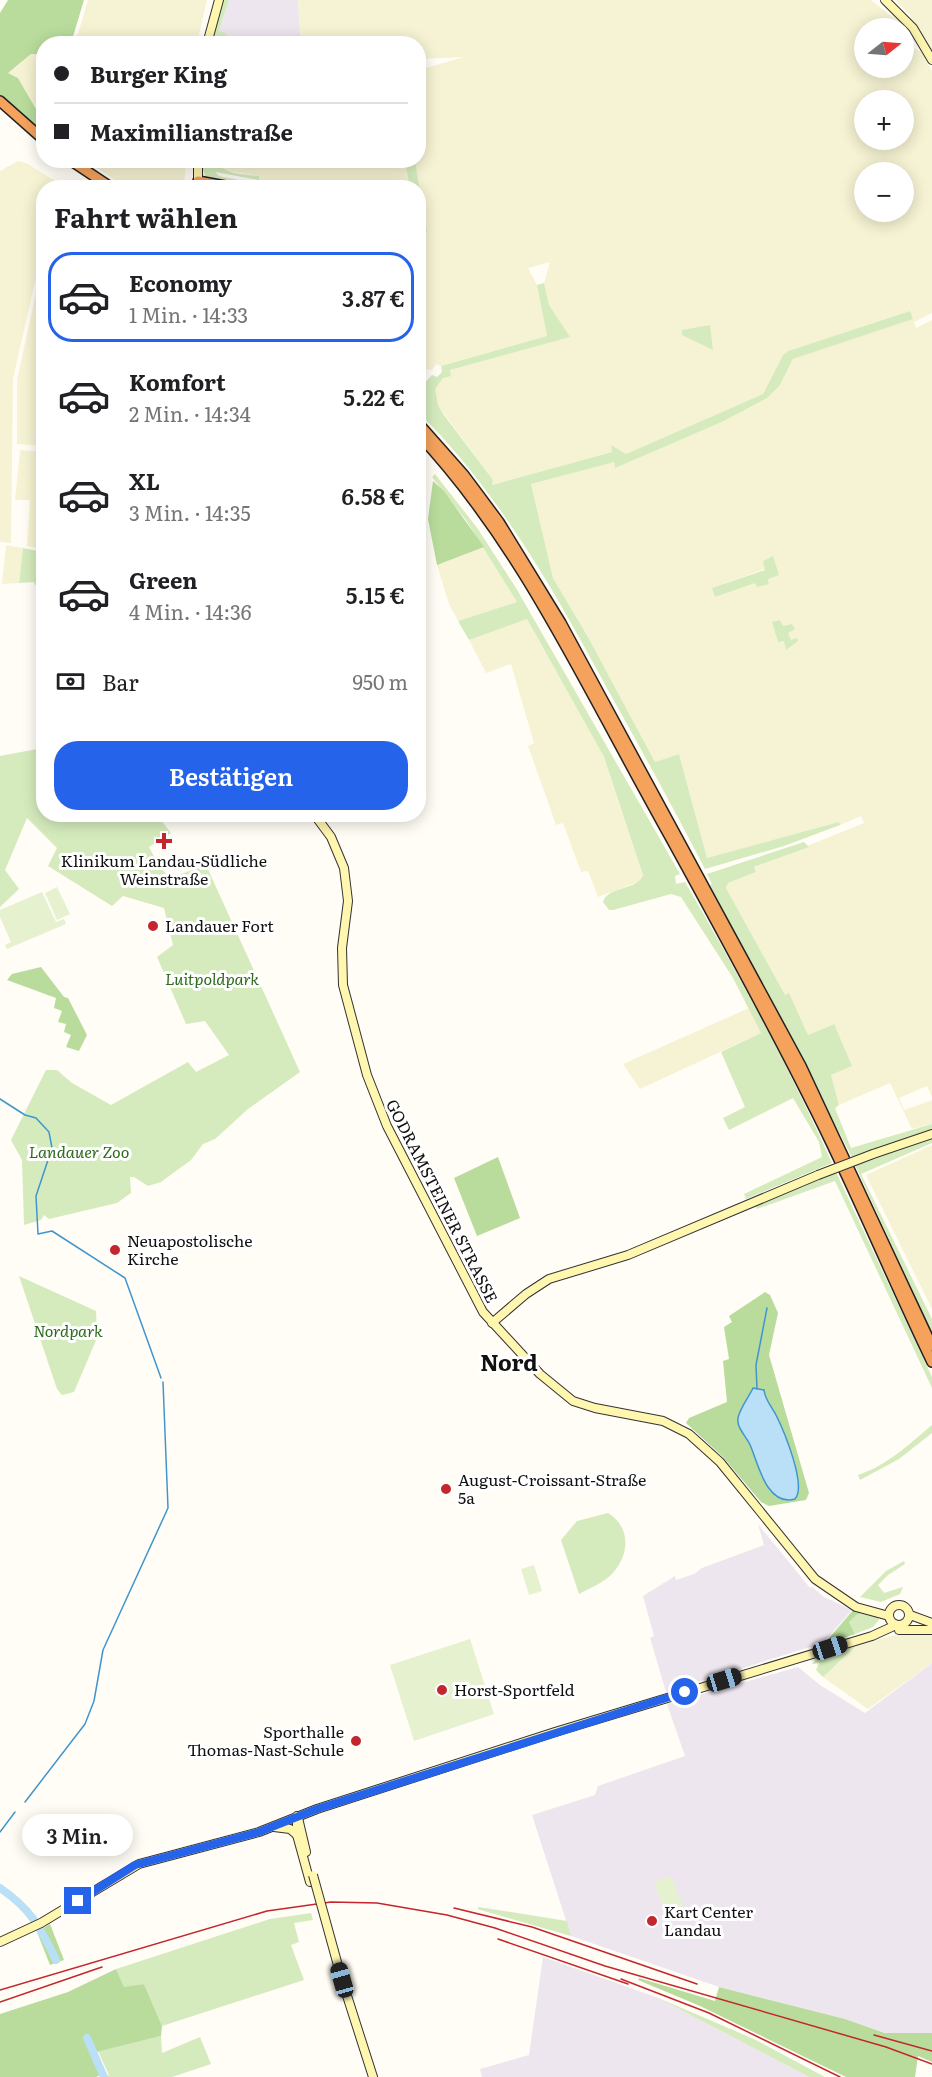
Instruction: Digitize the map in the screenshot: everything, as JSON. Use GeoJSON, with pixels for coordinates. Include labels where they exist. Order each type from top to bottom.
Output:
{"type":"FeatureCollection","features":[{"type":"Feature","properties":{"kind":"highway"},"geometry":{"type":"LineString","coordinates":[[0,101],[36,133]]}},
{"type":"Feature","properties":{"kind":"highway"},"geometry":{"type":"LineString","coordinates":[[82,168],[100,180]]}},
{"type":"Feature","properties":{"kind":"highway"},"geometry":{"type":"LineString","coordinates":[[426,432],[464,475],[499,522],[561,623],[807,1077],[932,1346]]}},
{"type":"Feature","properties":{"kind":"highway"},"geometry":{"type":"LineString","coordinates":[[426,443],[455,476],[498,533],[574,660],[801,1080],[932,1362]]}},
{"type":"Feature","properties":{"kind":"street"},"geometry":{"type":"LineString","coordinates":[[209,36],[219,0]]}},
{"type":"Feature","properties":{"kind":"street"},"geometry":{"type":"LineString","coordinates":[[885,0],[913,28],[932,60]]}},
{"type":"Feature","properties":{"kind":"street","name":"GODRAMSTEINER STRASSE"},"geometry":{"type":"LineString","coordinates":[[320,822],[331,837],[344,868],[348,901],[342,948],[343,985],[374,1093],[387,1126],[482,1311],[540,1374],[573,1401],[602,1410],[663,1421],[681,1429],[701,1443],[720,1462],[806,1570],[824,1587],[844,1599]]}},
{"type":"Feature","properties":{"kind":"street"},"geometry":{"type":"LineString","coordinates":[[492,1323],[534,1288],[549,1279],[623,1257],[818,1175],[932,1134]]}},
{"type":"Feature","properties":{"kind":"street"},"geometry":{"type":"LineString","coordinates":[[844,1599],[892,1608],[904,1605],[910,1615],[932,1623]]}},
{"type":"Feature","properties":{"kind":"street"},"geometry":{"type":"LineString","coordinates":[[844,1599],[856,1607],[889,1617],[901,1624],[932,1629]]}},
{"type":"Feature","properties":{"kind":"street"},"geometry":{"type":"LineString","coordinates":[[856,1640],[884,1625],[892,1608]]}},
{"type":"Feature","properties":{"kind":"street"},"geometry":{"type":"LineString","coordinates":[[0,1942],[48,1919],[116,1876],[143,1862],[273,1827],[297,1816],[626,1710],[880,1633],[901,1624],[910,1615]]}},
{"type":"Feature","properties":{"kind":"street"},"geometry":{"type":"LineString","coordinates":[[880,1633],[905,1629],[932,1629]]}},
{"type":"Feature","properties":{"kind":"street"},"geometry":{"type":"LineString","coordinates":[[297,1816],[297,1835],[373,2077]]}},
{"type":"Feature","properties":{"kind":"street"},"geometry":{"type":"LineString","coordinates":[[297,1816],[303,1831],[303,1851]]}},
{"type":"Feature","properties":{"kind":"street"},"geometry":{"type":"LineString","coordinates":[[273,1827],[287,1828],[297,1835]]}},
{"type":"Feature","properties":{"kind":"shaded area"},"geometry":{"type":"Polygon","coordinates":[[[88,0],[207,0],[199,36],[77,36],[88,0]]]}},
{"type":"Feature","properties":{"kind":"shaded area"},"geometry":{"type":"Polygon","coordinates":[[[229,0],[298,0],[301,36],[221,36],[219,31],[229,0]]]}},
{"type":"Feature","properties":{"kind":"shaded area"},"geometry":{"type":"Polygon","coordinates":[[[298,0],[871,0],[894,18],[854,18],[854,78],[914,78],[914,48],[922,52],[932,71],[932,313],[914,322],[916,328],[932,320],[932,1097],[927,1086],[899,1098],[904,1110],[932,1100],[932,1124],[912,1129],[890,1083],[839,1105],[831,1075],[851,1066],[833,1024],[808,1035],[789,994],[785,996],[726,888],[728,883],[756,872],[753,868],[864,823],[861,816],[840,825],[839,823],[707,858],[679,754],[655,762],[588,637],[553,578],[531,484],[614,461],[615,467],[724,421],[780,385],[793,359],[844,341],[910,311],[788,351],[783,355],[763,394],[626,454],[612,446],[612,452],[492,485],[493,480],[437,404],[435,389],[449,370],[569,337],[549,305],[544,283],[550,262],[528,268],[537,285],[547,336],[441,366],[436,364],[432,370],[426,369],[426,180],[259,180],[259,176],[221,168],[426,168],[426,68],[464,57],[426,59],[426,36],[301,36],[298,0]],[[765,569],[713,588],[715,597],[756,582],[769,583],[765,569]]]}},
{"type":"Feature","properties":{"kind":"shaded area"},"geometry":{"type":"Polygon","coordinates":[[[895,0],[932,0],[932,50],[914,22],[914,18],[895,0]]]}},
{"type":"Feature","properties":{"kind":"shaded area"},"geometry":{"type":"Polygon","coordinates":[[[31,54],[36,54],[36,107],[18,78],[8,73],[31,54]]]}},
{"type":"Feature","properties":{"kind":"shaded area"},"geometry":{"type":"Polygon","coordinates":[[[18,161],[26,163],[54,180],[36,180],[36,277],[13,379],[11,543],[0,542],[0,171],[18,161]]]}},
{"type":"Feature","properties":{"kind":"shaded area"},"geometry":{"type":"Polygon","coordinates":[[[97,168],[185,168],[185,180],[115,180],[97,168]]]}},
{"type":"Feature","properties":{"kind":"shaded area"},"geometry":{"type":"Polygon","coordinates":[[[36,294],[36,445],[17,444],[17,379],[36,294]]]}},
{"type":"Feature","properties":{"kind":"shaded area"},"geometry":{"type":"Polygon","coordinates":[[[20,450],[36,451],[36,548],[27,546],[30,500],[15,500],[20,450]]]}},
{"type":"Feature","properties":{"kind":"shaded area"},"geometry":{"type":"Polygon","coordinates":[[[6,545],[23,548],[19,583],[2,584],[6,545]]]}},
{"type":"Feature","properties":{"kind":"shaded area"},"geometry":{"type":"Polygon","coordinates":[[[484,547],[517,602],[458,621],[449,604],[437,565],[484,547]]]}},
{"type":"Feature","properties":{"kind":"shaded area"},"geometry":{"type":"Polygon","coordinates":[[[527,619],[604,757],[643,875],[638,882],[598,897],[588,871],[581,872],[563,823],[556,825],[528,746],[534,743],[511,664],[486,673],[469,640],[527,619]]]}},
{"type":"Feature","properties":{"kind":"shaded area"},"geometry":{"type":"Polygon","coordinates":[[[749,1008],[761,1033],[640,1089],[623,1064],[749,1008]]]}},
{"type":"Feature","properties":{"kind":"shaded area"},"geometry":{"type":"Polygon","coordinates":[[[932,1145],[932,1309],[866,1175],[932,1145]]]}},
{"type":"Feature","properties":{"kind":"shaded area"},"geometry":{"type":"Polygon","coordinates":[[[758,1524],[810,1588],[812,1587],[824,1597],[852,1610],[823,1643],[666,1692],[650,1638],[654,1636],[643,1596],[675,1576],[676,1580],[694,1574],[702,1568],[764,1545],[758,1524]]]}},
{"type":"Feature","properties":{"kind":"shaded area"},"geometry":{"type":"Polygon","coordinates":[[[904,1633],[932,1634],[932,1663],[868,1709],[823,1677],[858,1644],[904,1633]]]}},
{"type":"Feature","properties":{"kind":"shaded area"},"geometry":{"type":"Polygon","coordinates":[[[932,1663],[932,2033],[886,2033],[845,2019],[719,1987],[571,1936],[532,1815],[595,1795],[598,1786],[685,1756],[667,1704],[798,1667],[820,1685],[865,1713],[932,1663]]]}},
{"type":"Feature","properties":{"kind":"shaded area"},"geometry":{"type":"Polygon","coordinates":[[[543,1957],[656,1997],[809,2077],[482,2077],[480,2069],[529,2055],[543,1957]]]}},
{"type":"Feature","properties":{"kind":"green space"},"geometry":{"type":"Polygon","coordinates":[[[8,0],[84,0],[73,36],[36,36],[36,54],[31,54],[8,73],[18,78],[36,109],[36,127],[0,95],[0,13],[8,0]]]}},
{"type":"Feature","properties":{"kind":"green space"},"geometry":{"type":"Polygon","coordinates":[[[222,0],[229,0],[219,31],[227,36],[211,36],[222,0]]]}},
{"type":"Feature","properties":{"kind":"green space"},"geometry":{"type":"Polygon","coordinates":[[[203,168],[223,168],[240,174],[259,176],[259,180],[215,172],[219,176],[239,180],[215,180],[206,178],[203,168]]]}},
{"type":"Feature","properties":{"kind":"green space"},"geometry":{"type":"Polygon","coordinates":[[[406,168],[416,168],[418,180],[409,180],[406,168]]]}},
{"type":"Feature","properties":{"kind":"green space"},"geometry":{"type":"Polygon","coordinates":[[[544,283],[549,305],[570,337],[450,370],[451,376],[443,378],[435,389],[438,405],[493,480],[492,485],[612,452],[611,445],[626,454],[763,394],[783,355],[788,351],[910,311],[913,319],[793,359],[780,385],[767,398],[724,421],[615,468],[614,462],[531,484],[553,578],[588,637],[655,762],[679,754],[707,858],[839,822],[840,825],[784,846],[705,869],[588,653],[524,544],[475,476],[426,420],[426,381],[432,375],[437,377],[442,372],[441,366],[547,336],[537,285],[544,283]]]}},
{"type":"Feature","properties":{"kind":"green space"},"geometry":{"type":"Polygon","coordinates":[[[710,325],[713,350],[682,335],[682,330],[710,325]]]}},
{"type":"Feature","properties":{"kind":"green space"},"geometry":{"type":"Polygon","coordinates":[[[435,474],[478,529],[516,588],[680,874],[675,876],[676,884],[685,882],[743,986],[781,1056],[832,1163],[746,1199],[744,1194],[822,1157],[819,1142],[793,1098],[729,1130],[723,1118],[745,1107],[721,1052],[761,1033],[733,978],[681,897],[671,894],[613,910],[609,910],[603,902],[611,893],[635,884],[643,875],[604,757],[527,619],[469,640],[458,621],[517,602],[466,520],[432,477],[435,474]]]}},
{"type":"Feature","properties":{"kind":"green space"},"geometry":{"type":"Polygon","coordinates":[[[433,481],[444,491],[484,547],[437,565],[428,519],[433,481]]]}},
{"type":"Feature","properties":{"kind":"green space"},"geometry":{"type":"Polygon","coordinates":[[[23,548],[36,551],[36,585],[34,582],[19,583],[23,548]]]}},
{"type":"Feature","properties":{"kind":"green space"},"geometry":{"type":"Polygon","coordinates":[[[773,556],[779,575],[768,579],[769,584],[757,587],[755,583],[715,597],[712,588],[765,570],[763,561],[773,556]]]}},
{"type":"Feature","properties":{"kind":"green space"},"geometry":{"type":"Polygon","coordinates":[[[780,620],[783,626],[792,624],[795,629],[788,633],[791,640],[797,638],[798,641],[786,650],[784,641],[778,642],[772,622],[780,620]]]}},
{"type":"Feature","properties":{"kind":"green space"},"geometry":{"type":"Polygon","coordinates":[[[36,749],[36,822],[162,822],[171,833],[149,847],[159,866],[170,878],[206,865],[300,1072],[248,1109],[215,1139],[203,1144],[191,1160],[161,1182],[148,1186],[130,1177],[131,1193],[117,1203],[49,1219],[44,1215],[41,1220],[24,1225],[22,1160],[11,1140],[46,1070],[57,1070],[72,1083],[111,1105],[188,1062],[196,1072],[229,1055],[205,1021],[186,1024],[157,957],[173,945],[164,908],[123,896],[112,906],[48,866],[57,848],[27,818],[5,870],[19,889],[0,907],[0,756],[36,749]]]}},
{"type":"Feature","properties":{"kind":"green space"},"geometry":{"type":"Polygon","coordinates":[[[804,842],[809,847],[754,867],[756,872],[728,883],[726,888],[785,995],[789,993],[808,1035],[834,1024],[852,1066],[831,1075],[839,1105],[835,1108],[851,1148],[932,1124],[932,1130],[852,1157],[710,885],[712,884],[707,874],[804,842]]]}},
{"type":"Feature","properties":{"kind":"green space"},"geometry":{"type":"Polygon","coordinates":[[[57,887],[70,914],[57,920],[45,893],[57,887]]]}},
{"type":"Feature","properties":{"kind":"green space"},"geometry":{"type":"Polygon","coordinates":[[[42,892],[56,922],[64,919],[66,924],[7,949],[5,945],[11,942],[0,917],[0,910],[42,892]]]}},
{"type":"Feature","properties":{"kind":"green space"},"geometry":{"type":"Polygon","coordinates":[[[41,967],[64,997],[68,998],[87,1035],[79,1051],[66,1047],[71,1035],[64,1032],[66,1024],[58,1022],[62,1011],[54,1008],[56,998],[7,980],[12,974],[41,967]]]}},
{"type":"Feature","properties":{"kind":"green space"},"geometry":{"type":"Polygon","coordinates":[[[932,1136],[932,1143],[861,1174],[932,1319],[932,1333],[855,1165],[932,1136]]]}},
{"type":"Feature","properties":{"kind":"green space"},"geometry":{"type":"Polygon","coordinates":[[[498,1157],[520,1218],[477,1236],[454,1178],[498,1157]]]}},
{"type":"Feature","properties":{"kind":"green space"},"geometry":{"type":"Polygon","coordinates":[[[836,1172],[932,1377],[932,1388],[835,1181],[757,1209],[755,1205],[836,1172]]]}},
{"type":"Feature","properties":{"kind":"green space","name":"Nordpark"},"geometry":{"type":"Polygon","coordinates":[[[19,1276],[96,1311],[97,1338],[74,1392],[62,1395],[57,1389],[19,1276]]]}},
{"type":"Feature","properties":{"kind":"green space"},"geometry":{"type":"Polygon","coordinates":[[[765,1292],[770,1295],[778,1313],[769,1355],[809,1493],[806,1500],[769,1506],[761,1502],[723,1457],[686,1423],[689,1418],[727,1402],[723,1361],[729,1359],[724,1327],[732,1322],[729,1316],[765,1292]]]}},
{"type":"Feature","properties":{"kind":"green space"},"geometry":{"type":"Polygon","coordinates":[[[932,1425],[932,1433],[899,1459],[860,1480],[858,1475],[888,1460],[932,1425]]]}},
{"type":"Feature","properties":{"kind":"green space"},"geometry":{"type":"Polygon","coordinates":[[[608,1513],[621,1526],[624,1533],[625,1550],[612,1574],[601,1583],[579,1594],[561,1540],[577,1521],[608,1513]]]}},
{"type":"Feature","properties":{"kind":"green space"},"geometry":{"type":"Polygon","coordinates":[[[904,1561],[905,1564],[878,1585],[884,1593],[903,1587],[900,1594],[881,1602],[860,1597],[886,1571],[904,1561]]]}},
{"type":"Feature","properties":{"kind":"green space"},"geometry":{"type":"Polygon","coordinates":[[[534,1565],[542,1591],[529,1595],[521,1569],[534,1565]]]}},
{"type":"Feature","properties":{"kind":"green space"},"geometry":{"type":"Polygon","coordinates":[[[855,1608],[866,1611],[856,1615],[849,1622],[855,1634],[823,1645],[855,1608]]]}},
{"type":"Feature","properties":{"kind":"green space"},"geometry":{"type":"Polygon","coordinates":[[[866,1611],[878,1614],[879,1620],[873,1627],[855,1634],[849,1622],[856,1614],[866,1611]]]}},
{"type":"Feature","properties":{"kind":"green space","name":"Horst-Sportfeld"},"geometry":{"type":"Polygon","coordinates":[[[470,1639],[494,1714],[414,1741],[390,1665],[470,1639]]]}},
{"type":"Feature","properties":{"kind":"green space"},"geometry":{"type":"Polygon","coordinates":[[[858,1644],[823,1677],[816,1670],[819,1663],[812,1664],[818,1656],[858,1644]]]}},
{"type":"Feature","properties":{"kind":"green space"},"geometry":{"type":"Polygon","coordinates":[[[671,1876],[685,1912],[667,1918],[654,1882],[671,1876]]]}},
{"type":"Feature","properties":{"kind":"green space"},"geometry":{"type":"Polygon","coordinates":[[[479,1907],[567,1921],[571,1936],[477,1909],[479,1907]]]}},
{"type":"Feature","properties":{"kind":"green space"},"geometry":{"type":"Polygon","coordinates":[[[311,1913],[313,1920],[294,1923],[299,1942],[291,1945],[304,1980],[162,2026],[144,1984],[124,1988],[116,1969],[270,1919],[311,1913]]]}},
{"type":"Feature","properties":{"kind":"green space"},"geometry":{"type":"Polygon","coordinates":[[[50,1924],[64,1960],[50,1965],[37,1932],[50,1924]]]}},
{"type":"Feature","properties":{"kind":"green space"},"geometry":{"type":"Polygon","coordinates":[[[116,1969],[124,1987],[144,1984],[162,2026],[161,2036],[92,2053],[101,2075],[96,2077],[0,2077],[0,2014],[68,1992],[116,1969]]]}},
{"type":"Feature","properties":{"kind":"green space"},"geometry":{"type":"Polygon","coordinates":[[[639,1978],[715,2001],[719,1987],[845,2019],[885,2033],[932,2033],[932,2062],[918,2056],[915,2077],[846,2077],[700,2006],[638,1980],[639,1978]]]}},
{"type":"Feature","properties":{"kind":"green space"},"geometry":{"type":"Polygon","coordinates":[[[656,1997],[754,2039],[825,2077],[809,2077],[656,1997]]]}},
{"type":"Feature","properties":{"kind":"green space"},"geometry":{"type":"Polygon","coordinates":[[[161,2036],[162,2053],[200,2037],[211,2064],[172,2077],[106,2077],[109,2075],[98,2051],[161,2036]]]}},
{"type":"Feature","properties":{"kind":"water"},"geometry":{"type":"Polygon","coordinates":[[[753,1388],[764,1390],[789,1445],[798,1483],[795,1499],[785,1500],[777,1497],[771,1491],[740,1429],[739,1414],[753,1388]]]}},
{"type":"Feature","properties":{"kind":"waterway"},"geometry":{"type":"LineString","coordinates":[[0,1099],[25,1115],[36,1118],[49,1132],[52,1148],[36,1196],[38,1234],[52,1231],[125,1278],[161,1378]]}},
{"type":"Feature","properties":{"kind":"waterway"},"geometry":{"type":"LineString","coordinates":[[757,1389],[756,1365],[767,1308]]}},
{"type":"Feature","properties":{"kind":"waterway"},"geometry":{"type":"LineString","coordinates":[[25,1802],[85,1724],[94,1701],[103,1650],[168,1508],[163,1382]]}},
{"type":"Feature","properties":{"kind":"waterway"},"geometry":{"type":"LineString","coordinates":[[0,1832],[15,1812]]}},
{"type":"Feature","properties":{"kind":"waterway"},"geometry":{"type":"LineString","coordinates":[[0,1888],[27,1911],[56,1960]]}},
{"type":"Feature","properties":{"kind":"waterway"},"geometry":{"type":"LineString","coordinates":[[87,2038],[104,2077]]}},
{"type":"Feature","properties":{"kind":"railway"},"geometry":{"type":"LineString","coordinates":[[0,1990],[267,1911],[331,1902],[377,1903],[447,1915],[495,1928],[605,1966],[886,2047],[932,2064]]}},
{"type":"Feature","properties":{"kind":"railway"},"geometry":{"type":"LineString","coordinates":[[454,1908],[532,1927],[697,1984]]}},
{"type":"Feature","properties":{"kind":"railway"},"geometry":{"type":"LineString","coordinates":[[498,1939],[628,1984]]}},
{"type":"Feature","properties":{"kind":"railway"},"geometry":{"type":"LineString","coordinates":[[0,2002],[102,1967]]}},
{"type":"Feature","properties":{"kind":"railway"},"geometry":{"type":"LineString","coordinates":[[621,1979],[709,2013],[840,2077]]}},
{"type":"Feature","properties":{"kind":"railway"},"geometry":{"type":"LineString","coordinates":[[874,2035],[932,2051]]}},
{"type":"Feature","properties":{"kind":"place","name":"Klinikum Landau-Südliche Weinstraße"},"geometry":{"type":"Point","coordinates":[164,841]}},
{"type":"Feature","properties":{"kind":"place","name":"Landauer Fort"},"geometry":{"type":"Point","coordinates":[153,926]}},
{"type":"Feature","properties":{"kind":"place","name":"Neuapostolische Kirche"},"geometry":{"type":"Point","coordinates":[115,1250]}},
{"type":"Feature","properties":{"kind":"place","name":"August-Croissant-Straße 5a"},"geometry":{"type":"Point","coordinates":[446,1489]}},
{"type":"Feature","properties":{"kind":"place","name":"Horst-Sportfeld"},"geometry":{"type":"Point","coordinates":[442,1690]}},
{"type":"Feature","properties":{"kind":"place","name":"Sporthalle Thomas-Nast-Schule"},"geometry":{"type":"Point","coordinates":[356,1741]}},
{"type":"Feature","properties":{"kind":"place","name":"Kart Center Landau"},"geometry":{"type":"Point","coordinates":[652,1921]}},
{"type":"Feature","properties":{"kind":"district","name":"Nord"},"geometry":{"type":"Point","coordinates":[509,1363]}},
{"type":"Feature","properties":{"kind":"route"},"geometry":{"type":"LineString","coordinates":[[78,1901],[116,1876],[143,1862],[259,1832],[317,1809],[685,1692]]}},
{"type":"Feature","properties":{"kind":"park label","name":"Luitpoldpark"},"geometry":{"type":"Point","coordinates":[212,979]}},
{"type":"Feature","properties":{"kind":"park label","name":"Landauer Zoo"},"geometry":{"type":"Point","coordinates":[79,1152]}}]}
